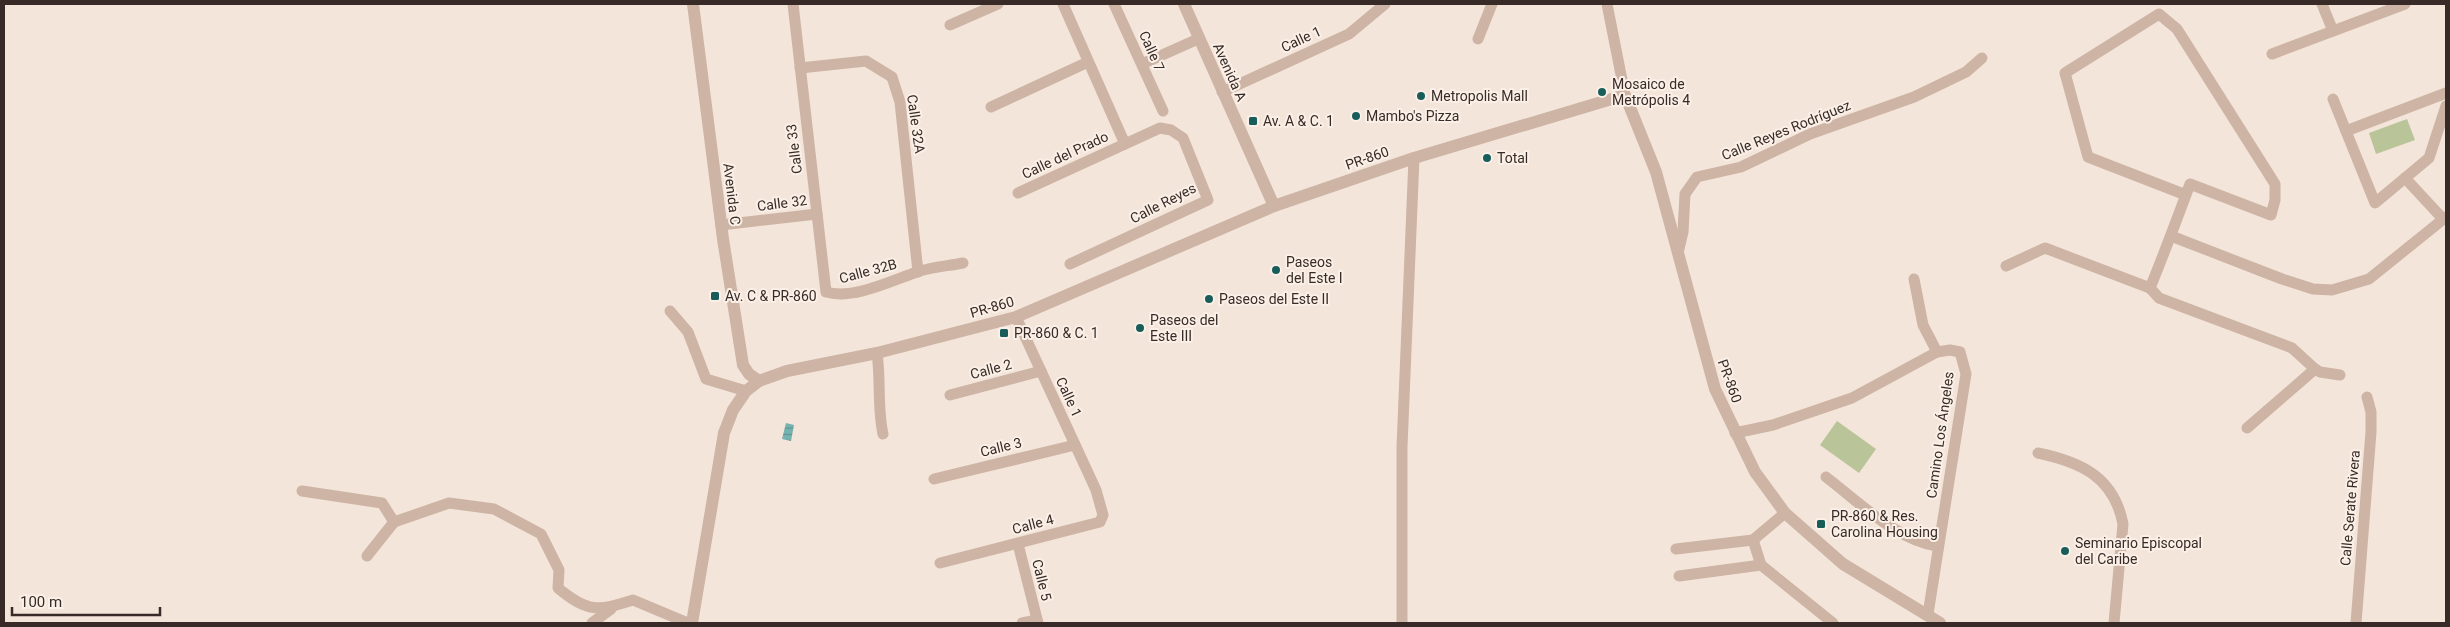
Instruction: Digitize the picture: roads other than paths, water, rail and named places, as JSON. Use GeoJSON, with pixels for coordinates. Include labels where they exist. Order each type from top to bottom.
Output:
{"type":"FeatureCollection","features":[{"type":"Feature","properties":{"kind":"street","name":"Avenida C"},"geometry":{"type":"LineString","coordinates":[[694,4],[721,225],[743,365],[749,374],[759,381]]}},
{"type":"Feature","properties":{"kind":"street","name":"Calle 33"},"geometry":{"type":"LineString","coordinates":[[793,4],[826,292]]}},
{"type":"Feature","properties":{"kind":"street"},"geometry":{"type":"LineString","coordinates":[[950,25],[998,4]]}},
{"type":"Feature","properties":{"kind":"street"},"geometry":{"type":"LineString","coordinates":[[1063,4],[1125,144]]}},
{"type":"Feature","properties":{"kind":"street","name":"Calle 7"},"geometry":{"type":"LineString","coordinates":[[1114,4],[1163,111]]}},
{"type":"Feature","properties":{"kind":"street","name":"Avenida A"},"geometry":{"type":"LineString","coordinates":[[1184,4],[1274,206]]}},
{"type":"Feature","properties":{"kind":"street","name":"Calle 1"},"geometry":{"type":"LineString","coordinates":[[1222,92],[1349,34],[1385,4]]}},
{"type":"Feature","properties":{"kind":"street"},"geometry":{"type":"LineString","coordinates":[[1478,39],[1492,4]]}},
{"type":"Feature","properties":{"kind":"street"},"geometry":{"type":"LineString","coordinates":[[1607,4],[1625,95]]}},
{"type":"Feature","properties":{"kind":"street"},"geometry":{"type":"LineString","coordinates":[[2322,4],[2333,31]]}},
{"type":"Feature","properties":{"kind":"street"},"geometry":{"type":"LineString","coordinates":[[2272,54],[2405,4]]}},
{"type":"Feature","properties":{"kind":"street"},"geometry":{"type":"LineString","coordinates":[[2150,288],[2171,236],[2186,195],[2190,184],[2271,215],[2275,200],[2275,184],[2177,29],[2159,14],[2066,73],[2088,157],[2186,195]]}},
{"type":"Feature","properties":{"kind":"street"},"geometry":{"type":"LineString","coordinates":[[1142,64],[1198,39]]}},
{"type":"Feature","properties":{"kind":"street","name":"Calle Reyes Rodríguez"},"geometry":{"type":"LineString","coordinates":[[1678,253],[1683,232],[1685,194],[1696,177],[1741,167],[1810,134],[1914,97],[1966,72],[1982,58]]}},
{"type":"Feature","properties":{"kind":"street","name":"Calle 32A"},"geometry":{"type":"LineString","coordinates":[[800,68],[866,61],[892,77],[900,102],[918,272]]}},
{"type":"Feature","properties":{"kind":"street"},"geometry":{"type":"LineString","coordinates":[[991,108],[1088,62]]}},
{"type":"Feature","properties":{"kind":"street"},"geometry":{"type":"LineString","coordinates":[[2346,131],[2446,93]]}},
{"type":"Feature","properties":{"kind":"street","name":"PR-860"},"geometry":{"type":"LineString","coordinates":[[690,623],[724,433],[732,410],[746,391],[759,381],[787,370],[877,353],[1016,317],[1274,206],[1414,158],[1625,95],[1656,172],[1715,389],[1755,472],[1785,513],[1843,564],[1940,623]]}},
{"type":"Feature","properties":{"kind":"street"},"geometry":{"type":"LineString","coordinates":[[2333,99],[2375,202],[2429,158],[2446,106]]}},
{"type":"Feature","properties":{"kind":"street","name":"Calle Reyes"},"geometry":{"type":"LineString","coordinates":[[1070,264],[1208,200],[1183,138],[1171,130],[1160,128],[1125,144]]}},
{"type":"Feature","properties":{"kind":"street","name":"Calle del Prado"},"geometry":{"type":"LineString","coordinates":[[1018,193],[1125,144]]}},
{"type":"Feature","properties":{"kind":"street"},"geometry":{"type":"LineString","coordinates":[[1402,623],[1402,447],[1414,158]]}},
{"type":"Feature","properties":{"kind":"street"},"geometry":{"type":"LineString","coordinates":[[2171,236],[2282,280],[2313,289],[2332,290],[2369,279],[2445,218],[2405,178]]}},
{"type":"Feature","properties":{"kind":"street","name":"Calle 32"},"geometry":{"type":"LineString","coordinates":[[721,225],[816,214]]}},
{"type":"Feature","properties":{"kind":"street"},"geometry":{"type":"LineString","coordinates":[[2006,266],[2044,248],[2150,288],[2159,298],[2292,348],[2320,372],[2340,374]]}},
{"type":"Feature","properties":{"kind":"street","name":"Calle 32B"},"geometry":{"type":"LineString","coordinates":[[826,292],[837,295],[890,283],[918,272],[963,263]]}},
{"type":"Feature","properties":{"kind":"street"},"geometry":{"type":"LineString","coordinates":[[1914,279],[1923,325],[1937,352]]}},
{"type":"Feature","properties":{"kind":"street"},"geometry":{"type":"LineString","coordinates":[[670,311],[688,332],[706,378],[746,391]]}},
{"type":"Feature","properties":{"kind":"street","name":"Calle 1"},"geometry":{"type":"LineString","coordinates":[[1016,317],[1096,490]]}},
{"type":"Feature","properties":{"kind":"street","name":"Camino Los Ángeles"},"geometry":{"type":"LineString","coordinates":[[1735,433],[1773,425],[1852,398],[1937,352],[1950,350],[1960,352],[1966,374],[1952,477],[1938,546],[1928,614]]}},
{"type":"Feature","properties":{"kind":"street"},"geometry":{"type":"LineString","coordinates":[[877,353],[880,372],[879,417],[883,434]]}},
{"type":"Feature","properties":{"kind":"street"},"geometry":{"type":"LineString","coordinates":[[2247,428],[2315,369]]}},
{"type":"Feature","properties":{"kind":"street","name":"Calle 2"},"geometry":{"type":"LineString","coordinates":[[950,395],[1041,371]]}},
{"type":"Feature","properties":{"kind":"street","name":"Calle Serate Rivera"},"geometry":{"type":"LineString","coordinates":[[2356,623],[2371,432],[2371,412],[2367,397]]}},
{"type":"Feature","properties":{"kind":"street","name":"Calle 3"},"geometry":{"type":"LineString","coordinates":[[934,479],[1075,445]]}},
{"type":"Feature","properties":{"kind":"street"},"geometry":{"type":"LineString","coordinates":[[2038,453],[2083,466],[2101,480],[2120,510],[2123,524],[2114,623]]}},
{"type":"Feature","properties":{"kind":"street"},"geometry":{"type":"LineString","coordinates":[[1826,477],[1899,532],[1920,543],[1938,546]]}},
{"type":"Feature","properties":{"kind":"street","name":"Calle 4"},"geometry":{"type":"LineString","coordinates":[[940,563],[1100,522],[1103,515],[1096,490]]}},
{"type":"Feature","properties":{"kind":"street"},"geometry":{"type":"LineString","coordinates":[[302,491],[382,503],[394,522]]}},
{"type":"Feature","properties":{"kind":"street"},"geometry":{"type":"LineString","coordinates":[[367,556],[394,522],[449,503],[494,509],[540,534],[559,570],[558,588],[573,601],[601,610],[633,600],[690,623]]}},
{"type":"Feature","properties":{"kind":"street"},"geometry":{"type":"LineString","coordinates":[[1676,549],[1753,540],[1785,513]]}},
{"type":"Feature","properties":{"kind":"street"},"geometry":{"type":"LineString","coordinates":[[1753,540],[1761,565],[1833,623]]}},
{"type":"Feature","properties":{"kind":"street","name":"Calle 5"},"geometry":{"type":"LineString","coordinates":[[1018,544],[1037,622]]}},
{"type":"Feature","properties":{"kind":"street"},"geometry":{"type":"LineString","coordinates":[[1679,576],[1761,565]]}},
{"type":"Feature","properties":{"kind":"street"},"geometry":{"type":"LineString","coordinates":[[592,623],[618,604]]}},
{"type":"Feature","properties":{"kind":"street"},"geometry":{"type":"LineString","coordinates":[[1022,623],[1037,622]]}},
{"type":"Feature","properties":{"kind":"water"},"geometry":{"type":"Polygon","coordinates":[[[786,423],[794,425],[791,441],[782,439],[786,423]]]}},
{"type":"Feature","properties":{"kind":"place","name":"Mosaico de Metrópolis 4"},"geometry":{"type":"Point","coordinates":[1602,92]}},
{"type":"Feature","properties":{"kind":"place","name":"Metropolis Mall"},"geometry":{"type":"Point","coordinates":[1421,96]}},
{"type":"Feature","properties":{"kind":"place","name":"Mambo's Pizza"},"geometry":{"type":"Point","coordinates":[1356,116]}},
{"type":"Feature","properties":{"kind":"place","name":"Av. A & C. 1"},"geometry":{"type":"Point","coordinates":[1253,121]}},
{"type":"Feature","properties":{"kind":"place","name":"Total"},"geometry":{"type":"Point","coordinates":[1487,158]}},
{"type":"Feature","properties":{"kind":"place","name":"Paseos del Este I"},"geometry":{"type":"Point","coordinates":[1276,270]}},
{"type":"Feature","properties":{"kind":"place","name":"Av. C & PR-860"},"geometry":{"type":"Point","coordinates":[715,296]}},
{"type":"Feature","properties":{"kind":"place","name":"Paseos del Este II"},"geometry":{"type":"Point","coordinates":[1209,299]}},
{"type":"Feature","properties":{"kind":"place","name":"Paseos del Este III"},"geometry":{"type":"Point","coordinates":[1140,328]}},
{"type":"Feature","properties":{"kind":"place","name":"PR-860 & C. 1"},"geometry":{"type":"Point","coordinates":[1004,333]}},
{"type":"Feature","properties":{"kind":"place","name":"PR-860 & Res. Carolina Housing"},"geometry":{"type":"Point","coordinates":[1821,524]}},
{"type":"Feature","properties":{"kind":"place","name":"Seminario Episcopal del Caribe"},"geometry":{"type":"Point","coordinates":[2065,551]}}]}
